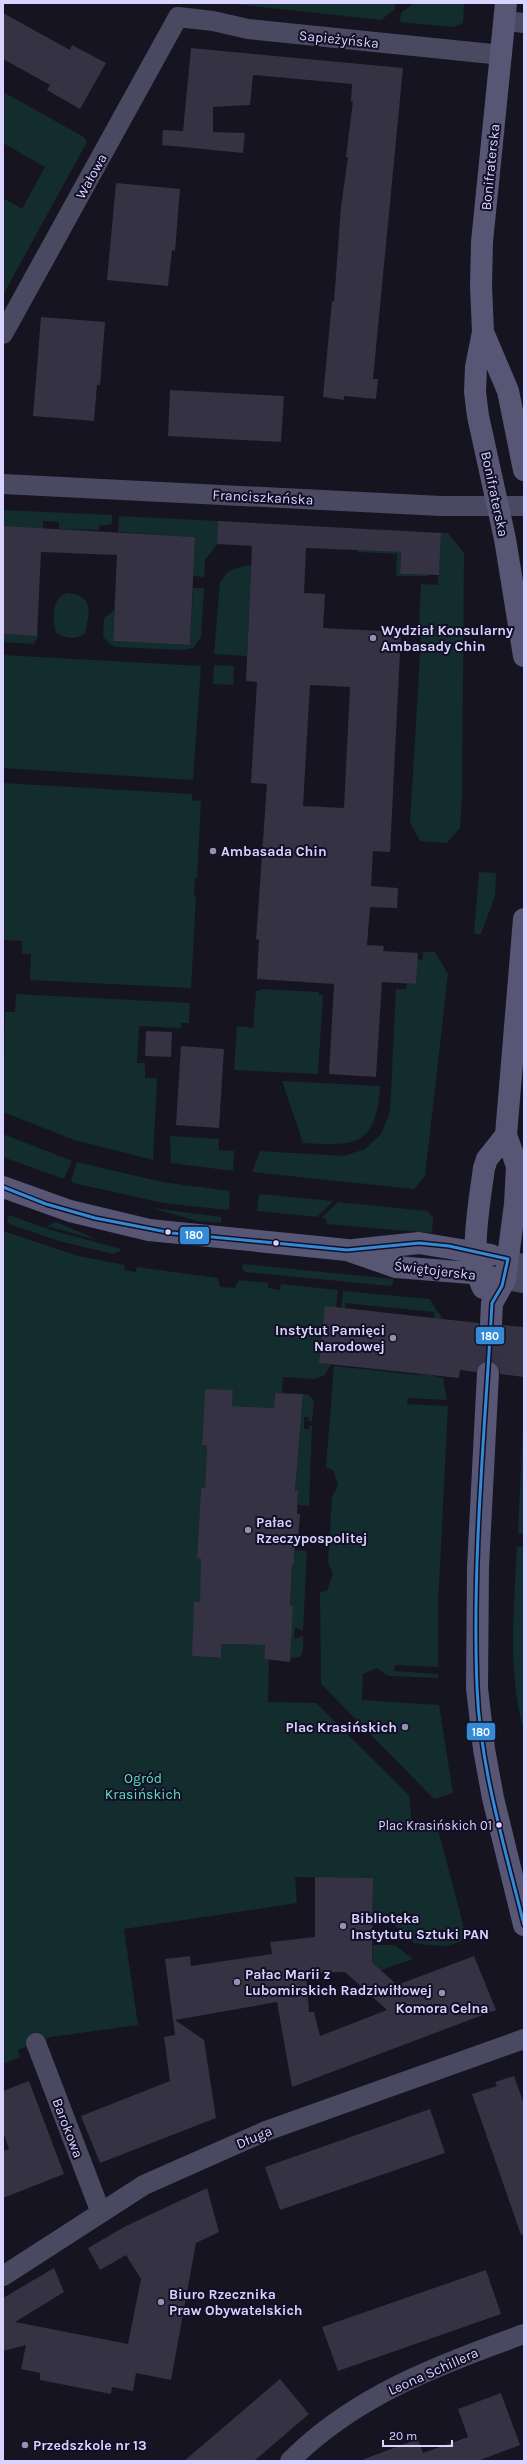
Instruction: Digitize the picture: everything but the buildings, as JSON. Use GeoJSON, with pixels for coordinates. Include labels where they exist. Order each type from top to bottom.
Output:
{"type":"FeatureCollection","features":[{"type":"Feature","properties":{"kind":"street","name":"Bonifraterska"},"geometry":{"type":"LineString","coordinates":[[512,16],[502,55],[482,242],[483,332],[476,368],[476,404],[498,507],[524,656]]}},
{"type":"Feature","properties":{"kind":"street","name":"Sapieżyńska"},"geometry":{"type":"LineString","coordinates":[[178,17],[213,21],[248,29],[502,55]]}},
{"type":"Feature","properties":{"kind":"street","name":"Wałowa"},"geometry":{"type":"LineString","coordinates":[[3,334],[178,17]]}},
{"type":"Feature","properties":{"kind":"street","name":"Bonifraterska"},"geometry":{"type":"LineString","coordinates":[[483,332],[508,391],[524,470]]}},
{"type":"Feature","properties":{"kind":"street","name":"Franciszkańska"},"geometry":{"type":"LineString","coordinates":[[3,484],[441,506],[524,506]]}},
{"type":"Feature","properties":{"kind":"street"},"geometry":{"type":"LineString","coordinates":[[506,1135],[487,1159],[484,1168],[477,1251],[478,1275],[491,1314],[514,1282],[516,1262],[517,1166],[506,1135],[524,919]]}},
{"type":"Feature","properties":{"kind":"street","name":"Świętojerska"},"geometry":{"type":"LineString","coordinates":[[3,1187],[70,1211],[149,1230],[348,1250],[419,1243],[477,1251],[516,1262]]}},
{"type":"Feature","properties":{"kind":"street","name":"Świętojerska"},"geometry":{"type":"LineString","coordinates":[[348,1250],[396,1267],[478,1275],[514,1282]]}},
{"type":"Feature","properties":{"kind":"street"},"geometry":{"type":"LineString","coordinates":[[488,1373],[478,1567],[477,1688],[484,1749],[524,1925]]}},
{"type":"Feature","properties":{"kind":"street","name":"Długa"},"geometry":{"type":"LineString","coordinates":[[3,2276],[144,2185],[266,2131],[524,2039]]}},
{"type":"Feature","properties":{"kind":"street","name":"Barokowa"},"geometry":{"type":"LineString","coordinates":[[36,2043],[100,2213]]}},
{"type":"Feature","properties":{"kind":"street","name":"Leona Schillera"},"geometry":{"type":"LineString","coordinates":[[290,2461],[349,2415],[404,2380],[449,2360],[524,2334]]}},
{"type":"Feature","properties":{"kind":"green space"},"geometry":{"type":"Polygon","coordinates":[[[225,3],[395,3],[395,9],[381,20],[225,3]]]}},
{"type":"Feature","properties":{"kind":"green space"},"geometry":{"type":"Polygon","coordinates":[[[414,3],[464,3],[463,23],[453,27],[400,22],[401,13],[414,3]]]}},
{"type":"Feature","properties":{"kind":"green space"},"geometry":{"type":"Polygon","coordinates":[[[3,92],[84,137],[87,142],[3,295],[3,198],[22,209],[45,167],[3,143],[3,92]]]}},
{"type":"Feature","properties":{"kind":"green space"},"geometry":{"type":"Polygon","coordinates":[[[3,510],[112,515],[112,524],[99,526],[99,530],[59,529],[59,522],[43,521],[43,529],[3,526],[3,510]]]}},
{"type":"Feature","properties":{"kind":"green space"},"geometry":{"type":"Polygon","coordinates":[[[119,516],[218,521],[217,544],[205,560],[204,577],[193,576],[195,537],[118,532],[119,516]]]}},
{"type":"Feature","properties":{"kind":"green space"},"geometry":{"type":"Polygon","coordinates":[[[441,533],[448,533],[464,553],[462,798],[460,828],[447,843],[420,841],[410,823],[421,638],[419,628],[421,584],[438,585],[441,533]]]}},
{"type":"Feature","properties":{"kind":"green space"},"geometry":{"type":"Polygon","coordinates":[[[357,550],[401,552],[400,574],[429,576],[396,576],[397,554],[358,552],[357,550]]]}},
{"type":"Feature","properties":{"kind":"green space"},"geometry":{"type":"Polygon","coordinates":[[[243,566],[251,566],[247,656],[214,654],[220,582],[229,571],[243,566]]]}},
{"type":"Feature","properties":{"kind":"green space"},"geometry":{"type":"Polygon","coordinates":[[[193,588],[204,588],[201,637],[193,648],[181,650],[117,647],[111,645],[103,637],[104,618],[114,610],[113,641],[190,645],[193,588]]]}},
{"type":"Feature","properties":{"kind":"green space"},"geometry":{"type":"Polygon","coordinates":[[[67,593],[76,594],[82,597],[86,601],[89,611],[85,633],[75,638],[64,637],[56,633],[54,621],[55,604],[67,593]]]}},
{"type":"Feature","properties":{"kind":"green space"},"geometry":{"type":"Polygon","coordinates":[[[37,628],[38,637],[34,644],[3,642],[3,634],[37,636],[37,628]]]}},
{"type":"Feature","properties":{"kind":"green space"},"geometry":{"type":"Polygon","coordinates":[[[3,655],[201,666],[193,780],[3,768],[3,655]]]}},
{"type":"Feature","properties":{"kind":"green space"},"geometry":{"type":"Polygon","coordinates":[[[214,665],[234,666],[233,685],[213,684],[214,665]]]}},
{"type":"Feature","properties":{"kind":"green space"},"geometry":{"type":"Polygon","coordinates":[[[3,783],[192,794],[192,800],[201,801],[197,878],[195,878],[194,895],[196,896],[191,988],[30,980],[31,954],[22,954],[22,941],[3,940],[3,783]]]}},
{"type":"Feature","properties":{"kind":"green space"},"geometry":{"type":"Polygon","coordinates":[[[479,872],[496,873],[495,896],[481,934],[474,934],[479,872]]]}},
{"type":"Feature","properties":{"kind":"green space"},"geometry":{"type":"Polygon","coordinates":[[[423,952],[435,952],[448,974],[425,1176],[414,1189],[252,1172],[260,1151],[344,1156],[365,1149],[381,1134],[390,1112],[396,989],[406,989],[407,984],[416,984],[417,959],[422,960],[423,952]]]}},
{"type":"Feature","properties":{"kind":"green space"},"geometry":{"type":"Polygon","coordinates":[[[260,989],[319,992],[319,995],[323,995],[318,1074],[234,1070],[237,1026],[253,1028],[256,991],[260,991],[260,989]]]}},
{"type":"Feature","properties":{"kind":"green space"},"geometry":{"type":"Polygon","coordinates":[[[16,994],[190,1003],[189,1023],[181,1023],[181,1028],[139,1026],[137,1063],[145,1063],[145,1078],[157,1078],[153,1160],[74,1140],[3,1112],[5,1012],[15,1012],[16,994]]]}},
{"type":"Feature","properties":{"kind":"green space"},"geometry":{"type":"Polygon","coordinates":[[[282,1081],[380,1086],[378,1106],[374,1121],[368,1132],[360,1138],[350,1142],[337,1144],[303,1143],[282,1081]]]}},
{"type":"Feature","properties":{"kind":"green space"},"geometry":{"type":"Polygon","coordinates":[[[3,1134],[72,1161],[64,1179],[3,1157],[3,1134]]]}},
{"type":"Feature","properties":{"kind":"green space"},"geometry":{"type":"Polygon","coordinates":[[[170,1136],[219,1139],[219,1150],[234,1151],[233,1171],[171,1163],[170,1136]]]}},
{"type":"Feature","properties":{"kind":"green space"},"geometry":{"type":"Polygon","coordinates":[[[77,1162],[162,1182],[230,1191],[229,1209],[163,1203],[73,1183],[71,1180],[77,1162]]]}},
{"type":"Feature","properties":{"kind":"green space"},"geometry":{"type":"Polygon","coordinates":[[[259,1194],[333,1201],[317,1217],[257,1211],[259,1194]]]}},
{"type":"Feature","properties":{"kind":"green space"},"geometry":{"type":"Polygon","coordinates":[[[338,1202],[427,1211],[433,1217],[432,1233],[326,1224],[327,1220],[322,1217],[338,1202]]]}},
{"type":"Feature","properties":{"kind":"green space"},"geometry":{"type":"Polygon","coordinates":[[[152,1208],[221,1217],[221,1223],[197,1221],[152,1208]]]}},
{"type":"Feature","properties":{"kind":"green space"},"geometry":{"type":"Polygon","coordinates":[[[9,1215],[51,1230],[121,1249],[113,1254],[59,1241],[9,1224],[7,1221],[9,1215]]]}},
{"type":"Feature","properties":{"kind":"green space"},"geometry":{"type":"Polygon","coordinates":[[[56,1222],[101,1241],[47,1226],[56,1222]]]}},
{"type":"Feature","properties":{"kind":"green space","name":"Ogród Krasińskich"},"geometry":{"type":"Polygon","coordinates":[[[3,1231],[78,1256],[125,1265],[124,1270],[136,1272],[137,1267],[218,1278],[220,1287],[235,1288],[240,1280],[268,1283],[268,1288],[280,1290],[281,1284],[338,1290],[330,1366],[325,1375],[315,1379],[283,1377],[282,1393],[275,1393],[274,1408],[232,1406],[233,1391],[205,1389],[202,1445],[207,1445],[205,1488],[201,1488],[197,1558],[202,1559],[200,1601],[192,1656],[220,1658],[221,1644],[265,1645],[264,1659],[269,1660],[268,1702],[316,1703],[409,1795],[412,1824],[436,1822],[467,1939],[448,1946],[414,1943],[395,1926],[395,1914],[373,1914],[373,1878],[295,1877],[297,1903],[124,1929],[138,2025],[51,2037],[18,2050],[20,2057],[3,2064],[3,1231]]]}},
{"type":"Feature","properties":{"kind":"green space"},"geometry":{"type":"Polygon","coordinates":[[[243,1264],[393,1279],[393,1284],[390,1286],[245,1272],[242,1269],[243,1264]]]}},
{"type":"Feature","properties":{"kind":"green space"},"geometry":{"type":"Polygon","coordinates":[[[343,1291],[429,1299],[443,1319],[434,1318],[434,1312],[345,1303],[345,1308],[341,1308],[343,1291]]]}},
{"type":"Feature","properties":{"kind":"green space"},"geometry":{"type":"Polygon","coordinates":[[[334,1366],[431,1375],[443,1378],[447,1400],[408,1398],[407,1404],[448,1406],[438,1605],[438,1667],[395,1665],[394,1671],[438,1674],[438,1678],[392,1676],[386,1675],[377,1668],[363,1674],[362,1700],[439,1705],[453,1793],[434,1799],[321,1684],[320,1592],[327,1591],[333,1574],[328,1562],[332,1497],[338,1485],[333,1470],[326,1467],[334,1366]]]}},
{"type":"Feature","properties":{"kind":"green space"},"geometry":{"type":"Polygon","coordinates":[[[303,1394],[309,1395],[314,1401],[312,1421],[309,1421],[309,1417],[304,1417],[304,1429],[309,1429],[309,1426],[312,1426],[309,1506],[298,1505],[298,1491],[295,1491],[303,1394]]]}},
{"type":"Feature","properties":{"kind":"green space"},"geometry":{"type":"Polygon","coordinates":[[[524,1424],[524,1534],[518,1533],[524,1424]]]}},
{"type":"Feature","properties":{"kind":"green space"},"geometry":{"type":"Polygon","coordinates":[[[517,1547],[524,1547],[524,1731],[515,1686],[513,1639],[517,1547]]]}},
{"type":"Feature","properties":{"kind":"green space"},"geometry":{"type":"Polygon","coordinates":[[[295,1550],[307,1551],[303,1631],[295,1627],[294,1639],[303,1636],[303,1651],[300,1657],[290,1658],[292,1606],[290,1606],[292,1564],[294,1564],[295,1550]]]}},
{"type":"Feature","properties":{"kind":"green space"},"geometry":{"type":"Polygon","coordinates":[[[373,1945],[395,1945],[413,1959],[381,1970],[372,1962],[373,1945]]]}},
{"type":"Feature","properties":{"kind":"tunnel"},"geometry":{"type":"LineString","coordinates":[[488,1373],[491,1324]]}},
{"type":"Feature","properties":{"kind":"transit line","name":"180"},"geometry":{"type":"LineString","coordinates":[[3,1187],[46,1204],[95,1218],[172,1233],[347,1250],[419,1243],[449,1246],[508,1259],[502,1286],[492,1303],[476,1591],[477,1687],[479,1717],[488,1777],[494,1807],[524,1925]]}},
{"type":"Feature","properties":{"kind":"place","name":"Wydział Konsularny Ambasady Chin"},"geometry":{"type":"Point","coordinates":[373,638]}},
{"type":"Feature","properties":{"kind":"place","name":"Ambasada Chin"},"geometry":{"type":"Point","coordinates":[213,851]}},
{"type":"Feature","properties":{"kind":"place","name":"Instytut Pamięci Narodowej"},"geometry":{"type":"Point","coordinates":[393,1338]}},
{"type":"Feature","properties":{"kind":"place","name":"Pałac Rzeczypospolitej"},"geometry":{"type":"Point","coordinates":[248,1530]}},
{"type":"Feature","properties":{"kind":"place","name":"Plac Krasińskich"},"geometry":{"type":"Point","coordinates":[405,1727]}},
{"type":"Feature","properties":{"kind":"place","name":"Plac Krasińskich 01"},"geometry":{"type":"Point","coordinates":[499,1825]}},
{"type":"Feature","properties":{"kind":"place","name":"Biblioteka Instytutu Sztuki PAN"},"geometry":{"type":"Point","coordinates":[343,1926]}},
{"type":"Feature","properties":{"kind":"place","name":"Pałac Marii z Lubomirskich Radziwiłłowej"},"geometry":{"type":"Point","coordinates":[237,1982]}},
{"type":"Feature","properties":{"kind":"place","name":"Komora Celna"},"geometry":{"type":"Point","coordinates":[442,1993]}},
{"type":"Feature","properties":{"kind":"place","name":"Biuro Rzecznika Praw Obywatelskich"},"geometry":{"type":"Point","coordinates":[161,2302]}},
{"type":"Feature","properties":{"kind":"place","name":"Przedszkole nr 13"},"geometry":{"type":"Point","coordinates":[25,2445]}}]}
